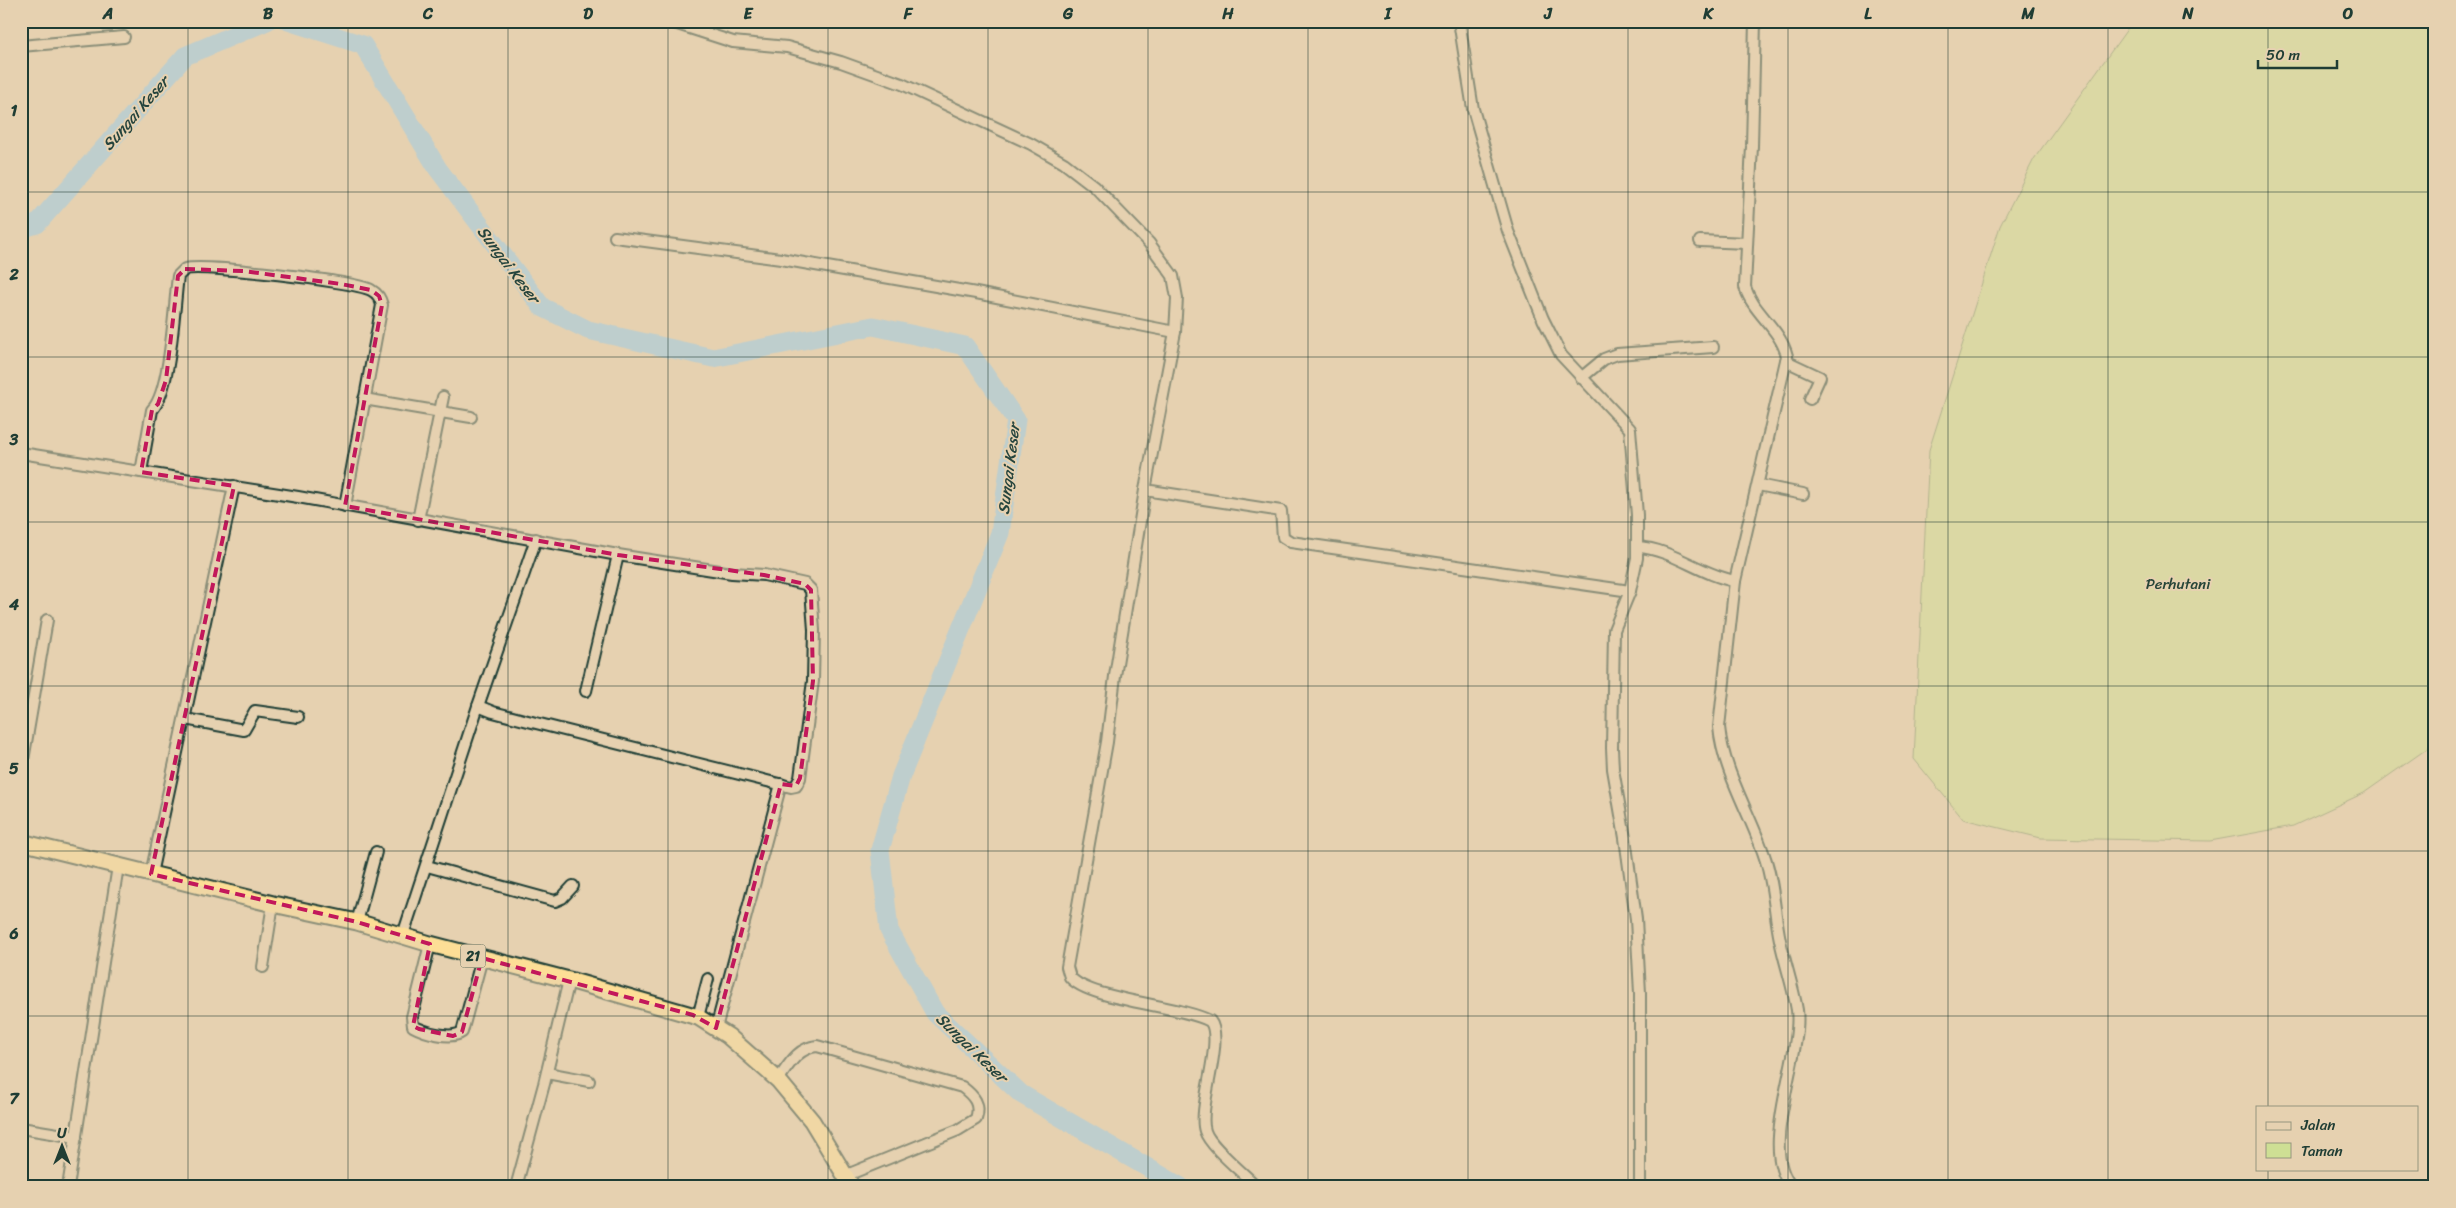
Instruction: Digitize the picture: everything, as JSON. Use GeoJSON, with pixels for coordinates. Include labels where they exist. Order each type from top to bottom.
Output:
{"type":"FeatureCollection","features":[{"type":"Feature","properties":{"kind":"highway","name":"21"},"geometry":{"type":"LineString","coordinates":[[21,842],[273,904],[357,922],[430,944],[569,980],[698,1017],[716,1028],[778,1080],[812,1121],[849,1181]]}},
{"type":"Feature","properties":{"kind":"street"},"geometry":{"type":"LineString","coordinates":[[668,21],[733,42],[801,50],[885,78],[987,123],[1064,163],[1094,186],[1149,243],[1169,269],[1176,285],[1175,332],[1145,490],[1115,676],[1107,742],[1068,958],[1068,972],[1074,982],[1108,995],[1185,1011],[1210,1021],[1213,1028],[1213,1036],[1210,1079],[1203,1124],[1205,1132],[1213,1144],[1257,1187]]}},
{"type":"Feature","properties":{"kind":"street"},"geometry":{"type":"LineString","coordinates":[[1459,21],[1473,109],[1508,231],[1543,319],[1561,355],[1630,428],[1638,547],[1627,591],[1614,630],[1612,748],[1613,769],[1627,848],[1636,919],[1640,993],[1640,1187]]}},
{"type":"Feature","properties":{"kind":"street"},"geometry":{"type":"LineString","coordinates":[[1755,21],[1745,287],[1750,300],[1775,330],[1786,351],[1786,361],[1758,485],[1732,580],[1719,727],[1720,736],[1741,800],[1765,856],[1780,940],[1797,1011],[1798,1029],[1788,1071],[1779,1145],[1782,1170],[1792,1187]]}},
{"type":"Feature","properties":{"kind":"street"},"geometry":{"type":"LineString","coordinates":[[21,46],[124,37]]}},
{"type":"Feature","properties":{"kind":"street"},"geometry":{"type":"LineString","coordinates":[[615,237],[790,260],[976,293],[1175,332]]}},
{"type":"Feature","properties":{"kind":"street"},"geometry":{"type":"LineString","coordinates":[[1700,241],[1747,243]]}},
{"type":"Feature","properties":{"kind":"street"},"geometry":{"type":"LineString","coordinates":[[141,472],[152,410],[158,404],[166,380],[178,276],[185,269],[190,267],[243,271],[341,284],[371,290],[379,296],[382,305],[345,506]]}},
{"type":"Feature","properties":{"kind":"street"},"geometry":{"type":"LineString","coordinates":[[1581,378],[1604,359],[1617,354],[1713,347]]}},
{"type":"Feature","properties":{"kind":"street"},"geometry":{"type":"LineString","coordinates":[[1786,361],[1820,377],[1810,399]]}},
{"type":"Feature","properties":{"kind":"street"},"geometry":{"type":"LineString","coordinates":[[418,520],[443,397]]}},
{"type":"Feature","properties":{"kind":"street"},"geometry":{"type":"LineString","coordinates":[[364,398],[471,417]]}},
{"type":"Feature","properties":{"kind":"street"},"geometry":{"type":"LineString","coordinates":[[21,453],[234,486],[618,555],[732,573],[764,575],[805,584],[811,590],[814,630],[813,681],[800,778],[796,786],[781,784],[502,714],[478,706]]}},
{"type":"Feature","properties":{"kind":"street"},"geometry":{"type":"LineString","coordinates":[[1758,485],[1803,494]]}},
{"type":"Feature","properties":{"kind":"street"},"geometry":{"type":"LineString","coordinates":[[150,874],[234,486]]}},
{"type":"Feature","properties":{"kind":"street"},"geometry":{"type":"LineString","coordinates":[[1145,490],[1281,511],[1283,537],[1291,542],[1627,591]]}},
{"type":"Feature","properties":{"kind":"street"},"geometry":{"type":"LineString","coordinates":[[403,936],[478,706],[536,539]]}},
{"type":"Feature","properties":{"kind":"street"},"geometry":{"type":"LineString","coordinates":[[1638,547],[1656,550],[1702,571],[1732,580]]}},
{"type":"Feature","properties":{"kind":"street"},"geometry":{"type":"LineString","coordinates":[[586,691],[618,555]]}},
{"type":"Feature","properties":{"kind":"street"},"geometry":{"type":"LineString","coordinates":[[21,772],[26,715],[47,620]]}},
{"type":"Feature","properties":{"kind":"street"},"geometry":{"type":"LineString","coordinates":[[185,719],[244,730],[255,711],[298,716]]}},
{"type":"Feature","properties":{"kind":"street"},"geometry":{"type":"LineString","coordinates":[[716,1028],[781,784]]}},
{"type":"Feature","properties":{"kind":"street"},"geometry":{"type":"LineString","coordinates":[[357,922],[376,852]]}},
{"type":"Feature","properties":{"kind":"street"},"geometry":{"type":"LineString","coordinates":[[68,1187],[118,866]]}},
{"type":"Feature","properties":{"kind":"street"},"geometry":{"type":"LineString","coordinates":[[427,866],[525,890],[555,901],[562,898],[572,886]]}},
{"type":"Feature","properties":{"kind":"street"},"geometry":{"type":"LineString","coordinates":[[264,966],[273,904]]}},
{"type":"Feature","properties":{"kind":"street"},"geometry":{"type":"LineString","coordinates":[[430,944],[411,1022],[419,1029],[453,1036],[462,1032],[482,958]]}},
{"type":"Feature","properties":{"kind":"street"},"geometry":{"type":"LineString","coordinates":[[698,1017],[708,979]]}},
{"type":"Feature","properties":{"kind":"street"},"geometry":{"type":"LineString","coordinates":[[516,1187],[547,1073],[569,980]]}},
{"type":"Feature","properties":{"kind":"street"},"geometry":{"type":"LineString","coordinates":[[778,1080],[798,1053],[808,1047],[817,1046],[962,1087],[977,1101],[978,1112],[976,1119],[958,1130],[849,1181]]}},
{"type":"Feature","properties":{"kind":"street"},"geometry":{"type":"LineString","coordinates":[[547,1073],[589,1081]]}},
{"type":"Feature","properties":{"kind":"street"},"geometry":{"type":"LineString","coordinates":[[21,1128],[76,1137]]}},
{"type":"Feature","properties":{"kind":"highlighted area"},"geometry":{"type":"Polygon","coordinates":[[[185,269],[243,271],[341,284],[371,290],[379,296],[382,305],[345,506],[618,555],[764,575],[805,584],[811,590],[813,681],[800,778],[796,786],[781,784],[716,1028],[693,1015],[482,958],[462,1032],[453,1036],[419,1029],[413,1026],[430,944],[357,922],[151,874],[234,486],[141,472],[152,410],[158,404],[166,380],[178,276],[185,269]]]}},
{"type":"Feature","properties":{"kind":"green space","name":"Perhutani"},"geometry":{"type":"Polygon","coordinates":[[[2133,21],[2435,21],[2435,736],[2428,748],[2364,793],[2293,826],[2210,841],[2041,838],[1963,819],[1914,759],[1929,450],[2000,226],[2034,159],[2133,21]]]}},
{"type":"Feature","properties":{"kind":"waterway","name":"Sungai Keser"},"geometry":{"type":"LineString","coordinates":[[21,229],[37,224],[185,56],[267,21]]}},
{"type":"Feature","properties":{"kind":"waterway","name":"Sungai Keser"},"geometry":{"type":"LineString","coordinates":[[288,21],[363,45],[438,169],[542,307],[588,330],[713,358],[873,326],[965,346],[1016,420],[1000,533],[901,776],[880,850],[889,930],[935,1013],[1021,1094],[1181,1187]]}}]}
